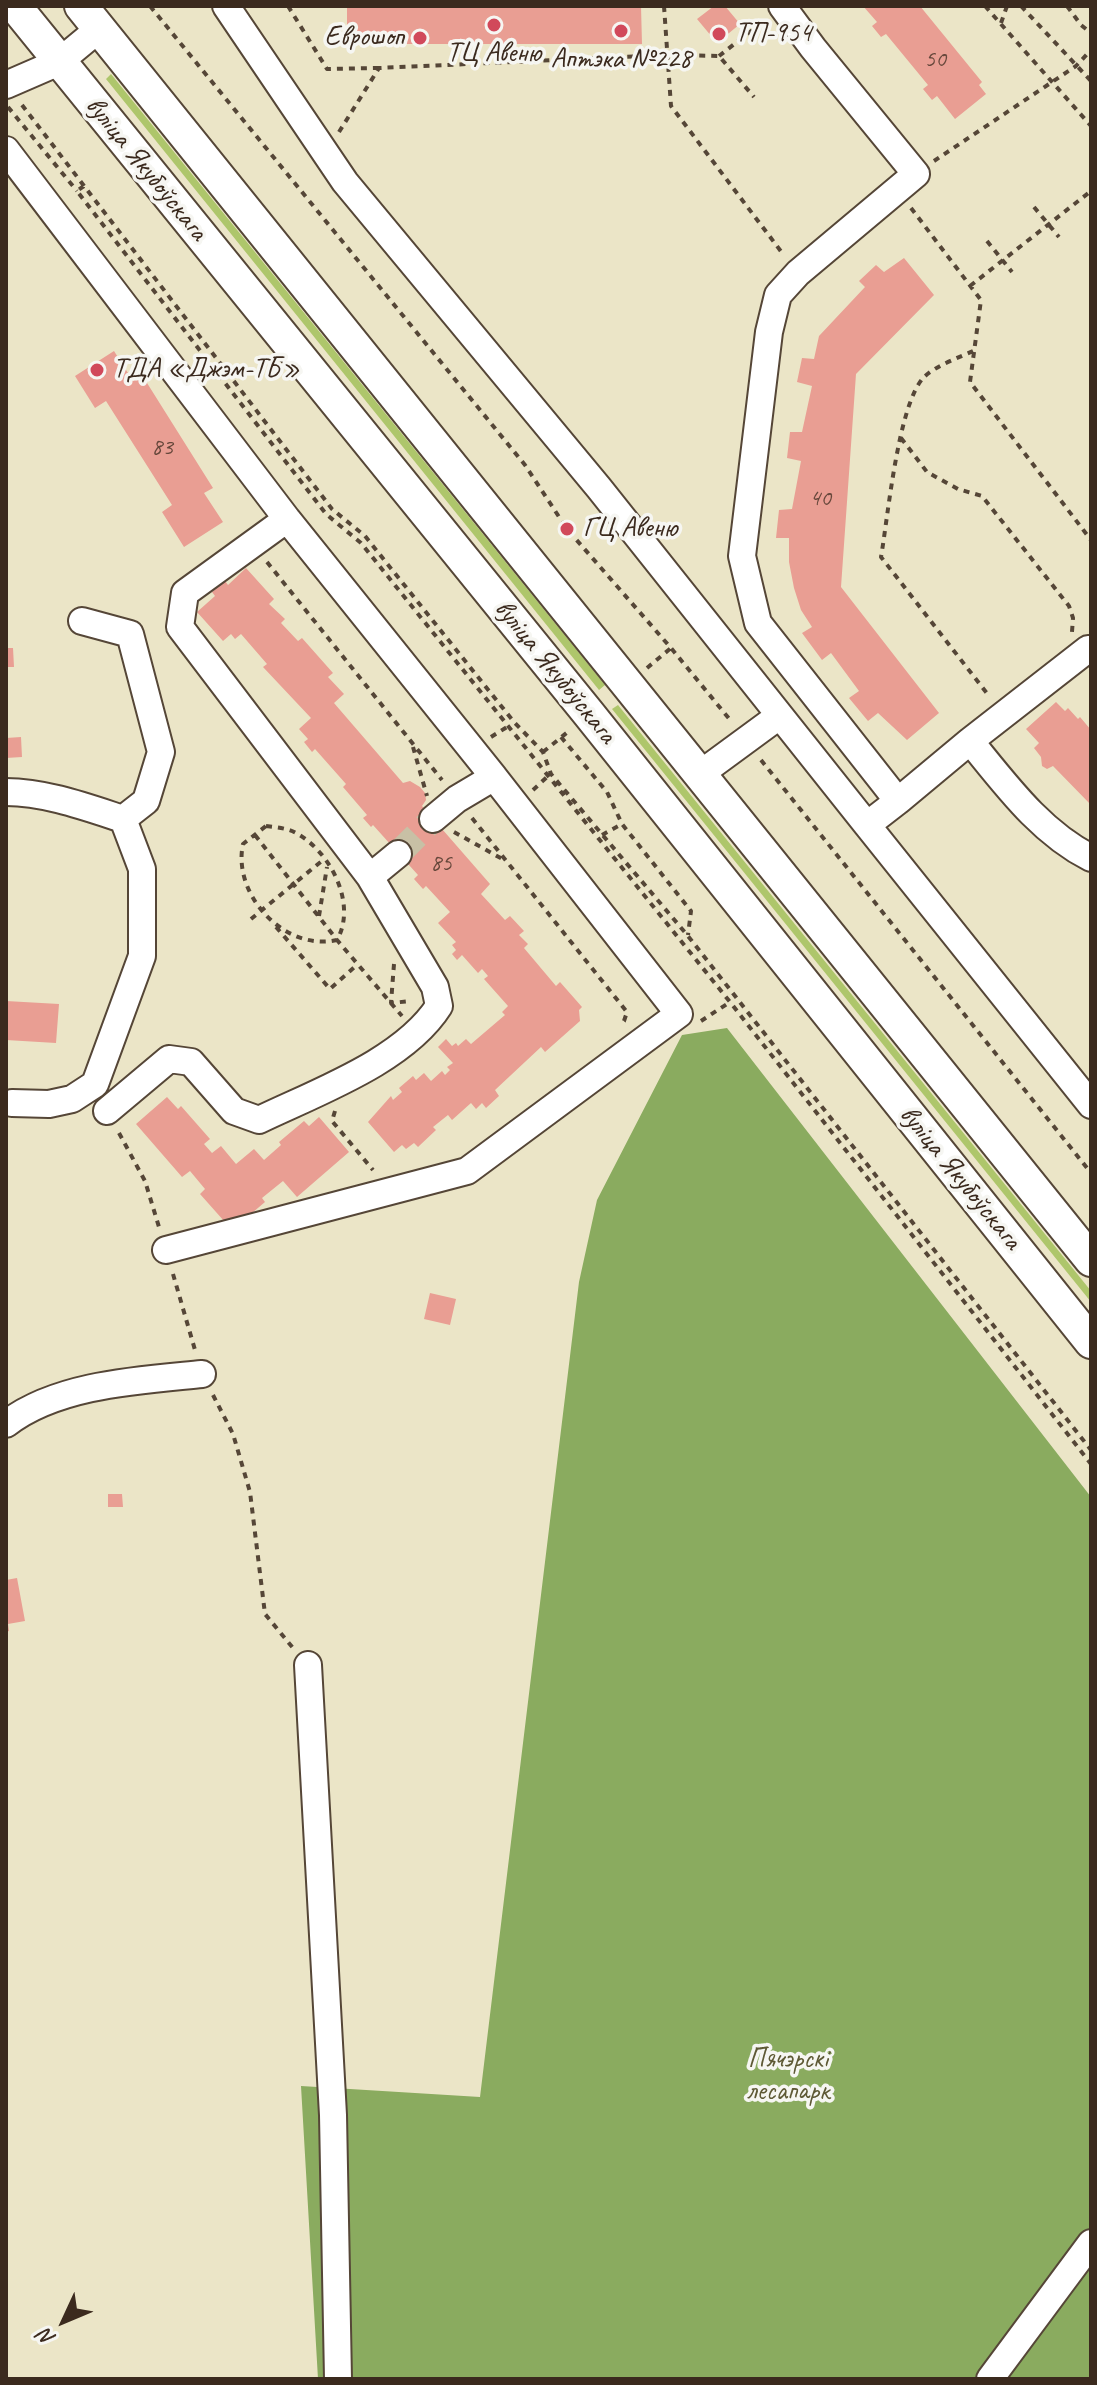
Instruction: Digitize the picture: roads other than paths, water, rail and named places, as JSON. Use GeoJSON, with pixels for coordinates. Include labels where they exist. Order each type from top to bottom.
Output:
{"type":"FeatureCollection","features":[{"type":"Feature","properties":{"kind":"main road","name":"вуліца Якубоўскага"},"geometry":{"type":"LineString","coordinates":[[15,6],[589,714],[1091,1342]]}},
{"type":"Feature","properties":{"kind":"main road","name":"вуліца Якубоўскага"},"geometry":{"type":"LineString","coordinates":[[90,17],[1091,1260]]}},
{"type":"Feature","properties":{"kind":"street"},"geometry":{"type":"LineString","coordinates":[[226,6],[345,182],[599,488],[1091,1105]]}},
{"type":"Feature","properties":{"kind":"street"},"geometry":{"type":"LineString","coordinates":[[782,6],[906,182],[798,273],[778,295],[769,332],[742,556],[758,623],[898,801]]}},
{"type":"Feature","properties":{"kind":"street"},"geometry":{"type":"LineString","coordinates":[[6,85],[59,62],[90,17]]}},
{"type":"Feature","properties":{"kind":"street"},"geometry":{"type":"LineString","coordinates":[[6,150],[287,519],[679,1014],[467,1171],[166,1250]]}},
{"type":"Feature","properties":{"kind":"street"},"geometry":{"type":"LineString","coordinates":[[107,1111],[169,1059],[191,1062],[234,1111],[259,1120],[372,1065],[427,1025],[439,1006],[435,987],[370,877],[332,856],[180,627],[185,593],[287,519]]}},
{"type":"Feature","properties":{"kind":"street"},"geometry":{"type":"LineString","coordinates":[[82,621],[130,634],[161,752],[146,801],[123,819]]}},
{"type":"Feature","properties":{"kind":"street"},"geometry":{"type":"LineString","coordinates":[[867,825],[1088,649]]}},
{"type":"Feature","properties":{"kind":"street"},"geometry":{"type":"LineString","coordinates":[[700,774],[779,716]]}},
{"type":"Feature","properties":{"kind":"street"},"geometry":{"type":"LineString","coordinates":[[970,741],[1038,822],[1080,852],[1091,877]]}},
{"type":"Feature","properties":{"kind":"street"},"geometry":{"type":"LineString","coordinates":[[433,819],[457,799],[494,777]]}},
{"type":"Feature","properties":{"kind":"street"},"geometry":{"type":"LineString","coordinates":[[6,792],[76,804],[123,819]]}},
{"type":"Feature","properties":{"kind":"street"},"geometry":{"type":"LineString","coordinates":[[12,1103],[49,1104],[72,1099],[95,1084],[142,956],[142,869],[123,819]]}},
{"type":"Feature","properties":{"kind":"street"},"geometry":{"type":"LineString","coordinates":[[370,877],[398,854]]}},
{"type":"Feature","properties":{"kind":"street"},"geometry":{"type":"LineString","coordinates":[[6,1424],[47,1401],[98,1387],[202,1374]]}},
{"type":"Feature","properties":{"kind":"street"},"geometry":{"type":"LineString","coordinates":[[308,1665],[333,2115],[338,2379]]}},
{"type":"Feature","properties":{"kind":"street"},"geometry":{"type":"LineString","coordinates":[[990,2379],[1091,2243]]}},
{"type":"Feature","properties":{"kind":"tunnel"},"geometry":{"type":"LineString","coordinates":[[398,854],[433,819]]}},
{"type":"Feature","properties":{"kind":"place","name":"ТЦ Авеню"},"geometry":{"type":"Point","coordinates":[494,25]}},
{"type":"Feature","properties":{"kind":"place","name":"Аптэка №228"},"geometry":{"type":"Point","coordinates":[621,31]}},
{"type":"Feature","properties":{"kind":"place","name":"ТП-954"},"geometry":{"type":"Point","coordinates":[719,34]}},
{"type":"Feature","properties":{"kind":"place","name":"Еврошоп"},"geometry":{"type":"Point","coordinates":[420,38]}},
{"type":"Feature","properties":{"kind":"place","name":"ТДА «Джэм-ТБ»"},"geometry":{"type":"Point","coordinates":[97,370]}},
{"type":"Feature","properties":{"kind":"place","name":"ГЦ Авеню"},"geometry":{"type":"Point","coordinates":[567,529]}},
{"type":"Feature","properties":{"kind":"park label","name":"Пячэрскі лесапарк"},"geometry":{"type":"Point","coordinates":[788,2076]}}]}
